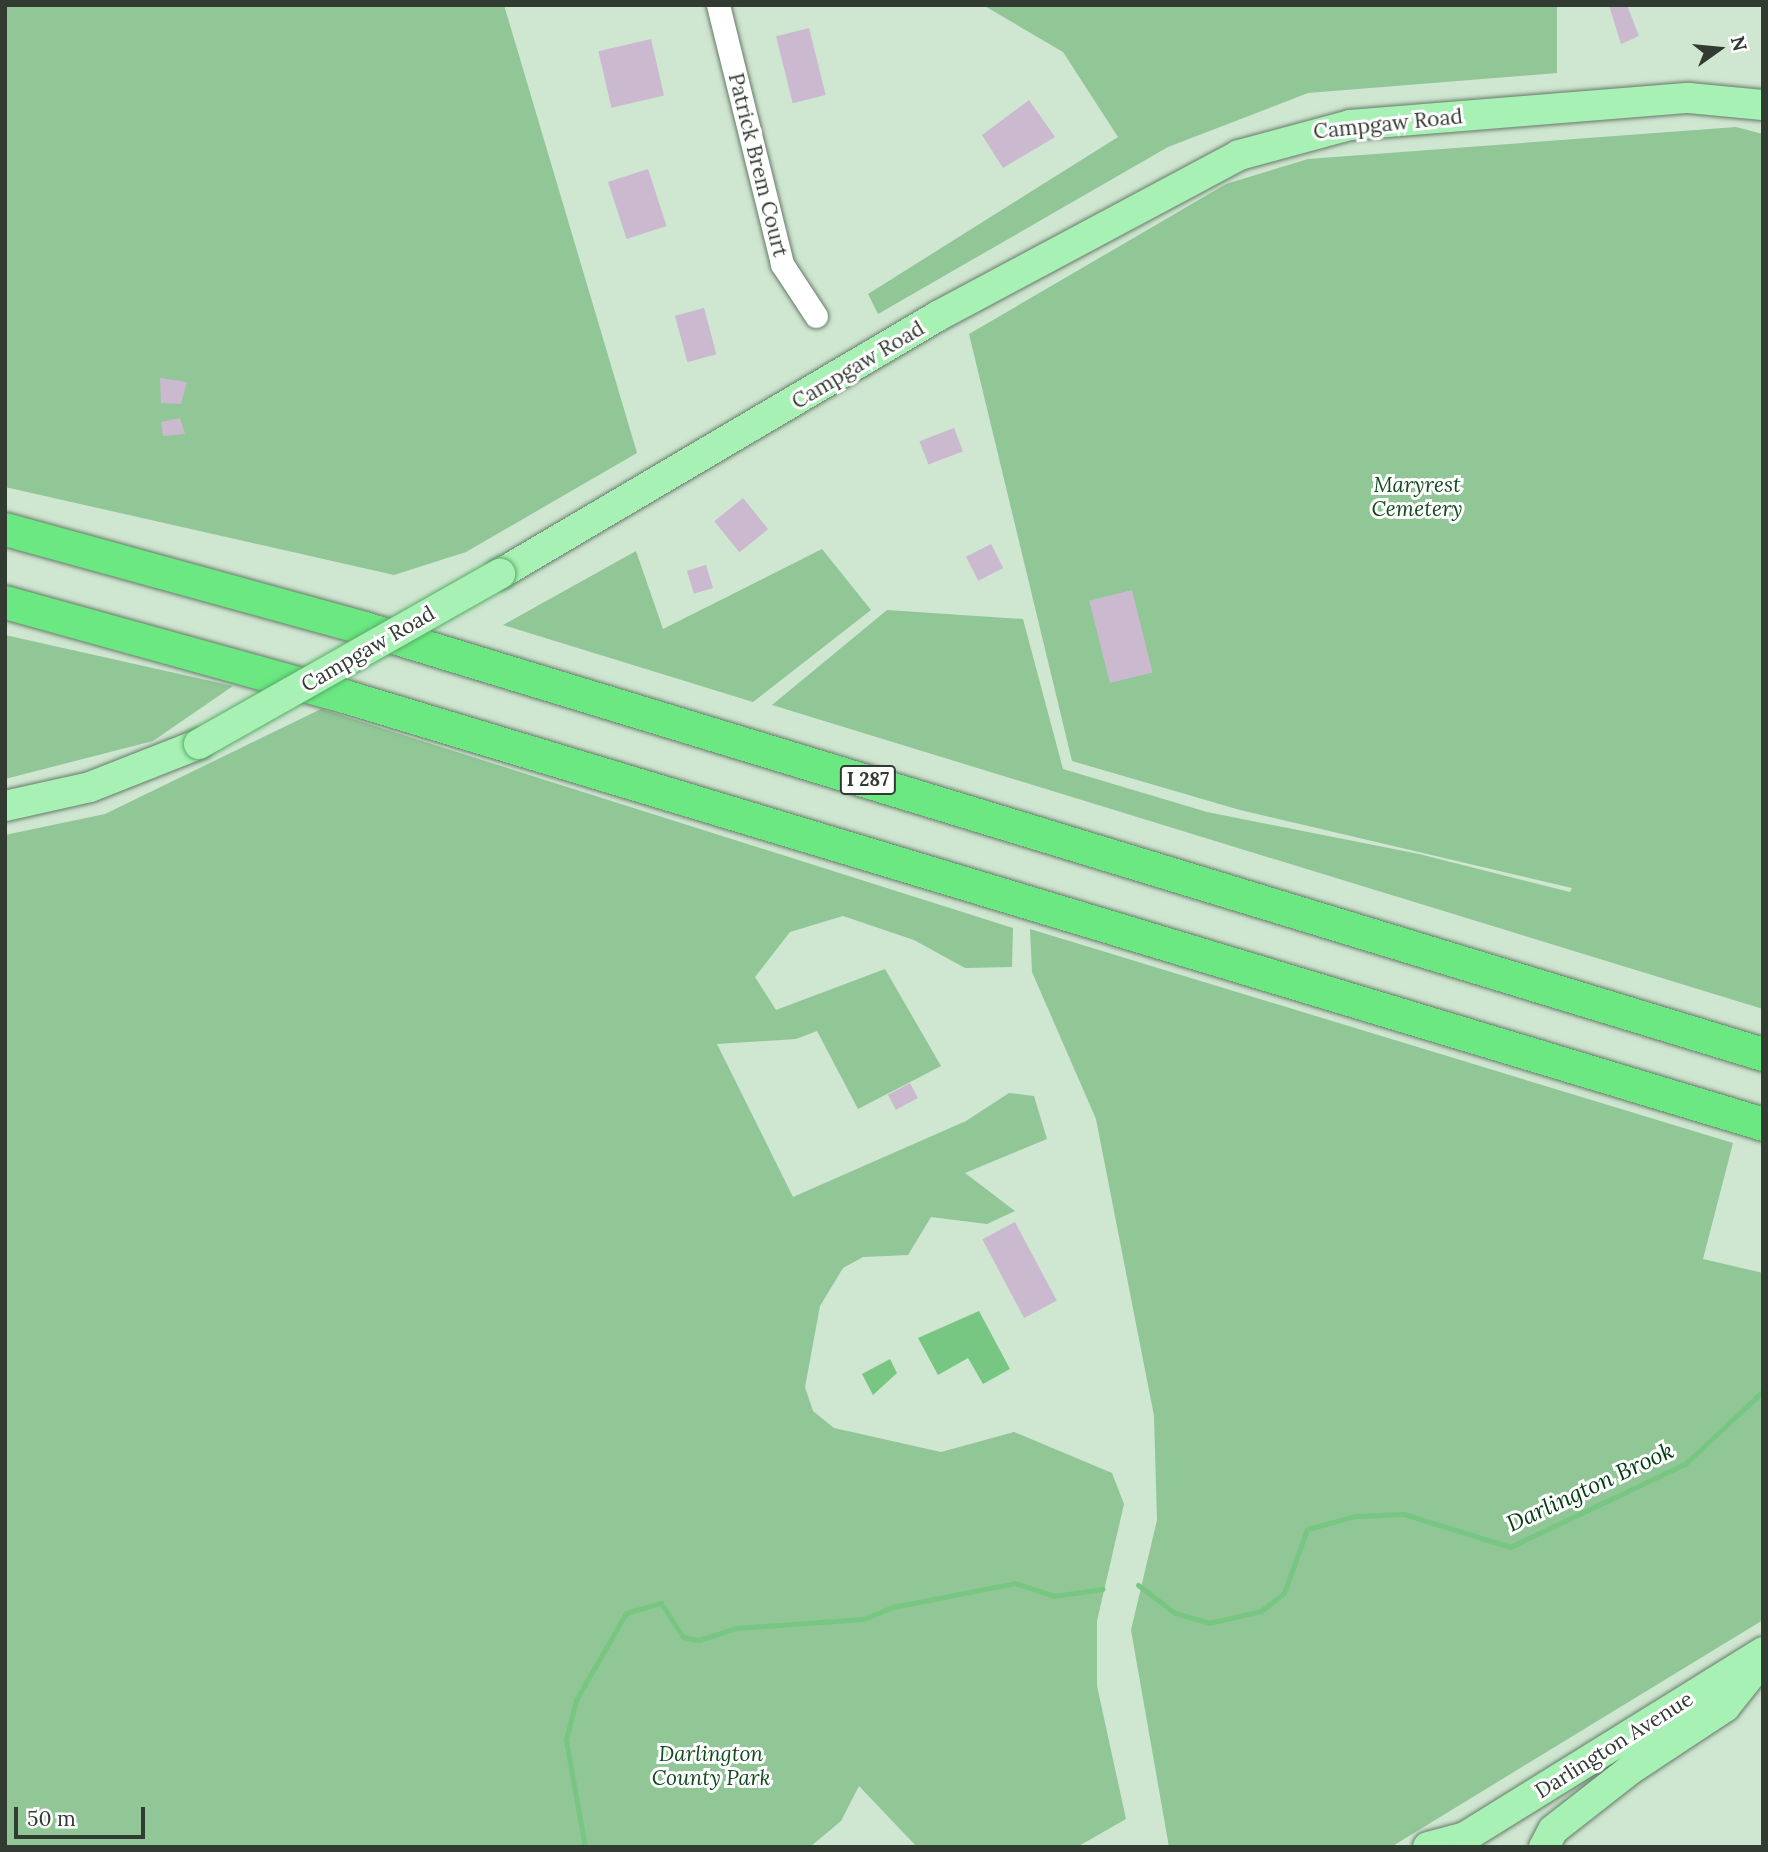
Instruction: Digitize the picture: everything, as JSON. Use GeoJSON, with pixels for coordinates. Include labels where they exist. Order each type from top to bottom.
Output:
{"type":"FeatureCollection","features":[{"type":"Feature","properties":{"kind":"highway","name":"I 287"},"geometry":{"type":"LineString","coordinates":[[5,529],[365,628],[1763,1054]]}},
{"type":"Feature","properties":{"kind":"highway"},"geometry":{"type":"LineString","coordinates":[[5,602],[345,696],[1763,1124]]}},
{"type":"Feature","properties":{"kind":"main road","name":"Campgaw Road"},"geometry":{"type":"LineString","coordinates":[[5,806],[89,787],[199,744],[500,574],[939,316],[1239,155],[1350,125],[1689,98],[1763,106]]}},
{"type":"Feature","properties":{"kind":"main road","name":"Darlington Avenue"},"geometry":{"type":"LineString","coordinates":[[1428,1847],[1466,1844],[1763,1652]]}},
{"type":"Feature","properties":{"kind":"main road"},"geometry":{"type":"LineString","coordinates":[[1544,1847],[1553,1830],[1622,1776],[1726,1707],[1763,1659]]}},
{"type":"Feature","properties":{"kind":"street","name":"Patrick Brem Court"},"geometry":{"type":"LineString","coordinates":[[718,5],[782,264],[816,316]]}},
{"type":"Feature","properties":{"kind":"green space"},"geometry":{"type":"Polygon","coordinates":[[[5,5],[504,5],[637,453],[466,552],[394,575],[5,487],[5,5]]]}},
{"type":"Feature","properties":{"kind":"green space"},"geometry":{"type":"Polygon","coordinates":[[[983,5],[1557,5],[1557,73],[1308,93],[1168,147],[878,314],[868,294],[1118,137],[1063,52],[983,5]]]}},
{"type":"Feature","properties":{"kind":"green space","name":"Maryrest Cemetery"},"geometry":{"type":"Polygon","coordinates":[[[1736,127],[1763,134],[1763,1009],[772,705],[887,610],[1023,619],[1063,769],[1207,812],[1419,854],[1570,892],[1572,888],[1240,810],[1072,761],[969,334],[1226,184],[1308,159],[1736,127]]]}},
{"type":"Feature","properties":{"kind":"green space"},"geometry":{"type":"Polygon","coordinates":[[[822,549],[871,610],[753,702],[503,625],[636,551],[663,629],[822,549]]]}},
{"type":"Feature","properties":{"kind":"green space"},"geometry":{"type":"Polygon","coordinates":[[[5,635],[233,686],[153,741],[5,779],[5,635]]]}},
{"type":"Feature","properties":{"kind":"green space","name":"Darlington County Park"},"geometry":{"type":"Polygon","coordinates":[[[321,709],[1013,928],[1012,967],[965,968],[914,940],[843,916],[790,932],[755,977],[776,1010],[885,969],[941,1066],[858,1109],[817,1031],[796,1039],[717,1044],[793,1197],[966,1121],[1009,1093],[1034,1096],[1047,1139],[965,1173],[1015,1211],[987,1224],[931,1217],[908,1255],[863,1257],[843,1268],[820,1306],[805,1387],[813,1411],[834,1428],[941,1452],[1014,1432],[1112,1473],[1124,1504],[1097,1621],[1097,1686],[1126,1819],[1077,1847],[917,1847],[859,1786],[841,1821],[810,1847],[5,1847],[5,835],[105,814],[321,709]]]}},
{"type":"Feature","properties":{"kind":"green space"},"geometry":{"type":"Polygon","coordinates":[[[1030,929],[1733,1143],[1703,1259],[1763,1273],[1763,1620],[1391,1847],[1169,1847],[1131,1630],[1157,1520],[1154,1416],[1096,1119],[1032,972],[1030,929]]]}},
{"type":"Feature","properties":{"kind":"shaded area"},"geometry":{"type":"Polygon","coordinates":[[[979,1311],[1010,1369],[983,1384],[968,1358],[938,1375],[918,1338],[979,1311]]]}},
{"type":"Feature","properties":{"kind":"shaded area"},"geometry":{"type":"Polygon","coordinates":[[[890,1359],[897,1373],[873,1395],[862,1374],[890,1359]]]}},
{"type":"Feature","properties":{"kind":"building"},"geometry":{"type":"Polygon","coordinates":[[[1609,5],[1627,5],[1639,36],[1621,44],[1609,5]]]}},
{"type":"Feature","properties":{"kind":"building"},"geometry":{"type":"Polygon","coordinates":[[[809,28],[826,95],[793,103],[776,36],[809,28]]]}},
{"type":"Feature","properties":{"kind":"building"},"geometry":{"type":"Polygon","coordinates":[[[651,39],[664,96],[611,108],[598,51],[651,39]]]}},
{"type":"Feature","properties":{"kind":"building"},"geometry":{"type":"Polygon","coordinates":[[[1029,100],[1055,137],[1003,168],[982,135],[1029,100]]]}},
{"type":"Feature","properties":{"kind":"building"},"geometry":{"type":"Polygon","coordinates":[[[648,169],[667,226],[627,239],[608,182],[648,169]]]}},
{"type":"Feature","properties":{"kind":"building"},"geometry":{"type":"Polygon","coordinates":[[[704,308],[716,354],[687,362],[675,316],[704,308]]]}},
{"type":"Feature","properties":{"kind":"building"},"geometry":{"type":"Polygon","coordinates":[[[160,378],[187,382],[181,404],[161,403],[160,378]]]}},
{"type":"Feature","properties":{"kind":"building"},"geometry":{"type":"Polygon","coordinates":[[[180,418],[185,434],[163,436],[161,422],[180,418]]]}},
{"type":"Feature","properties":{"kind":"building"},"geometry":{"type":"Polygon","coordinates":[[[954,428],[963,451],[928,465],[919,441],[954,428]]]}},
{"type":"Feature","properties":{"kind":"building"},"geometry":{"type":"Polygon","coordinates":[[[743,498],[768,529],[739,552],[714,521],[743,498]]]}},
{"type":"Feature","properties":{"kind":"building"},"geometry":{"type":"Polygon","coordinates":[[[991,544],[1003,568],[978,581],[966,557],[991,544]]]}},
{"type":"Feature","properties":{"kind":"building"},"geometry":{"type":"Polygon","coordinates":[[[706,565],[713,588],[694,594],[687,571],[706,565]]]}},
{"type":"Feature","properties":{"kind":"building"},"geometry":{"type":"Polygon","coordinates":[[[1132,590],[1153,672],[1110,683],[1089,601],[1132,590]]]}},
{"type":"Feature","properties":{"kind":"building"},"geometry":{"type":"Polygon","coordinates":[[[910,1083],[918,1098],[896,1110],[888,1095],[910,1083]]]}},
{"type":"Feature","properties":{"kind":"building"},"geometry":{"type":"Polygon","coordinates":[[[1015,1222],[1057,1301],[1024,1318],[982,1239],[1015,1222]]]}},
{"type":"Feature","properties":{"kind":"waterway","name":"Darlington Brook"},"geometry":{"type":"LineString","coordinates":[[1138,1585],[1175,1613],[1209,1623],[1261,1611],[1284,1593],[1307,1529],[1356,1516],[1404,1514],[1510,1547],[1685,1464],[1763,1391]]}},
{"type":"Feature","properties":{"kind":"waterway","name":"Darlington Brook"},"geometry":{"type":"LineString","coordinates":[[585,1847],[566,1740],[576,1700],[626,1613],[661,1603],[683,1637],[699,1640],[735,1628],[863,1619],[893,1607],[1015,1583],[1054,1596],[1102,1589]]}}]}
